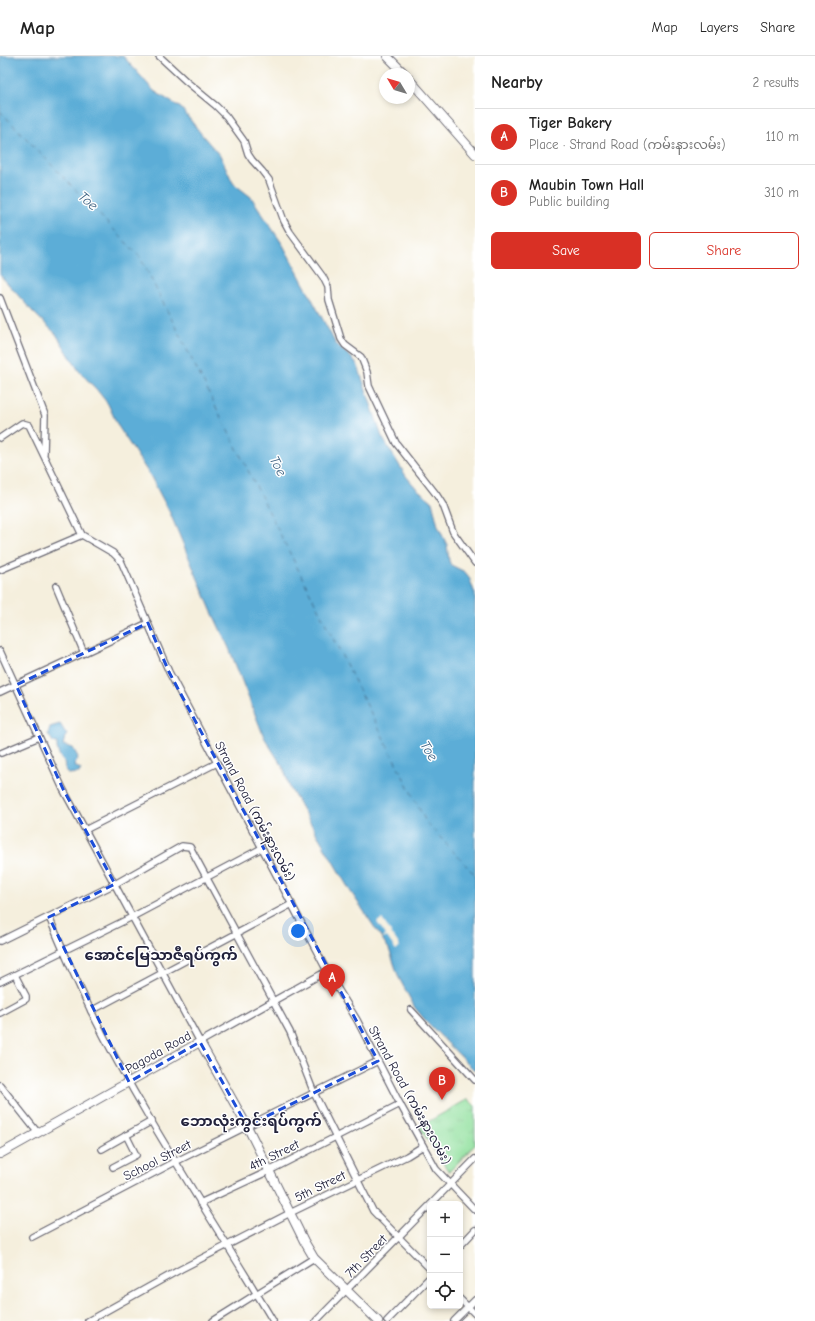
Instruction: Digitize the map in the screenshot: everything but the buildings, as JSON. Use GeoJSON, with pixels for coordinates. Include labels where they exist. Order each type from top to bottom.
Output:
{"type":"FeatureCollection","features":[{"type":"Feature","properties":{"kind":"main road"},"geometry":{"type":"LineString","coordinates":[[387,56],[398,68]]}},
{"type":"Feature","properties":{"kind":"main road"},"geometry":{"type":"LineString","coordinates":[[415,86],[475,154]]}},
{"type":"Feature","properties":{"kind":"main road"},"geometry":{"type":"LineString","coordinates":[[200,1042],[246,1126],[314,1258],[378,1321]]}},
{"type":"Feature","properties":{"kind":"main road","name":"Pagoda Road"},"geometry":{"type":"LineString","coordinates":[[0,1154],[200,1042]]}},
{"type":"Feature","properties":{"kind":"street"},"geometry":{"type":"LineString","coordinates":[[158,56],[216,106],[226,116],[244,141],[248,154],[268,180],[284,221],[290,232],[323,277],[328,287],[330,300],[341,339],[345,345],[361,357],[367,372],[369,386],[396,442],[436,494],[443,505],[453,532],[475,563]]}},
{"type":"Feature","properties":{"kind":"street"},"geometry":{"type":"LineString","coordinates":[[0,298],[45,416],[44,456]]}},
{"type":"Feature","properties":{"kind":"street"},"geometry":{"type":"LineString","coordinates":[[0,438],[18,425],[26,423],[32,429],[82,535],[0,570]]}},
{"type":"Feature","properties":{"kind":"street","name":"Strand Road (ကမ်းနားလမ်း)"},"geometry":{"type":"LineString","coordinates":[[82,535],[114,553],[121,561],[169,672],[327,970],[357,1020],[400,1104],[436,1168],[475,1210]]}},
{"type":"Feature","properties":{"kind":"street"},"geometry":{"type":"LineString","coordinates":[[56,586],[84,653]]}},
{"type":"Feature","properties":{"kind":"street"},"geometry":{"type":"LineString","coordinates":[[0,692],[148,623]]}},
{"type":"Feature","properties":{"kind":"street"},"geometry":{"type":"LineString","coordinates":[[0,651],[63,789],[200,1042]]}},
{"type":"Feature","properties":{"kind":"street"},"geometry":{"type":"LineString","coordinates":[[1,753],[39,737]]}},
{"type":"Feature","properties":{"kind":"street"},"geometry":{"type":"LineString","coordinates":[[85,830],[217,763]]}},
{"type":"Feature","properties":{"kind":"street"},"geometry":{"type":"LineString","coordinates":[[0,941],[114,884],[182,846],[190,847],[290,1032],[314,1093],[356,1181],[373,1211],[427,1266]]}},
{"type":"Feature","properties":{"kind":"street"},"geometry":{"type":"LineString","coordinates":[[0,982],[132,917],[262,848]]}},
{"type":"Feature","properties":{"kind":"street"},"geometry":{"type":"LineString","coordinates":[[91,1011],[292,904]]}},
{"type":"Feature","properties":{"kind":"street"},"geometry":{"type":"LineString","coordinates":[[49,917],[91,1011],[129,1082],[175,1162],[273,1321]]}},
{"type":"Feature","properties":{"kind":"street","name":"Pagoda Road"},"geometry":{"type":"LineString","coordinates":[[200,1042],[327,970]]}},
{"type":"Feature","properties":{"kind":"street"},"geometry":{"type":"LineString","coordinates":[[0,1013],[26,999],[26,996],[15,975]]}},
{"type":"Feature","properties":{"kind":"street"},"geometry":{"type":"LineString","coordinates":[[411,1010],[475,1080]]}},
{"type":"Feature","properties":{"kind":"street","name":"School Street"},"geometry":{"type":"LineString","coordinates":[[32,1237],[175,1162],[378,1061]]}},
{"type":"Feature","properties":{"kind":"street"},"geometry":{"type":"LineString","coordinates":[[0,1085],[38,1133]]}},
{"type":"Feature","properties":{"kind":"street","name":"4th Street"},"geometry":{"type":"LineString","coordinates":[[200,1203],[269,1171],[400,1104]]}},
{"type":"Feature","properties":{"kind":"street"},"geometry":{"type":"LineString","coordinates":[[102,1149],[152,1121]]}},
{"type":"Feature","properties":{"kind":"street"},"geometry":{"type":"LineString","coordinates":[[114,1168],[136,1155],[126,1136]]}},
{"type":"Feature","properties":{"kind":"street","name":"5th Street"},"geometry":{"type":"LineString","coordinates":[[88,1321],[181,1269],[290,1213],[407,1156],[424,1146]]}},
{"type":"Feature","properties":{"kind":"street","name":"7th Street"},"geometry":{"type":"LineString","coordinates":[[433,1201],[475,1159]]}},
{"type":"Feature","properties":{"kind":"street","name":"7th Street"},"geometry":{"type":"LineString","coordinates":[[316,1321],[427,1207]]}},
{"type":"Feature","properties":{"kind":"street"},"geometry":{"type":"LineString","coordinates":[[463,1243],[475,1230]]}},
{"type":"Feature","properties":{"kind":"street"},"geometry":{"type":"LineString","coordinates":[[213,1321],[314,1258]]}},
{"type":"Feature","properties":{"kind":"street"},"geometry":{"type":"LineString","coordinates":[[387,1321],[427,1281]]}},
{"type":"Feature","properties":{"kind":"street"},"geometry":{"type":"LineString","coordinates":[[454,1321],[475,1300]]}},
{"type":"Feature","properties":{"kind":"street"},"geometry":{"type":"LineString","coordinates":[[463,1302],[475,1314]]}},
{"type":"Feature","properties":{"kind":"highlighted area"},"geometry":{"type":"Polygon","coordinates":[[[148,623],[169,672],[378,1061],[247,1126],[200,1042],[129,1082],[49,917],[115,884],[63,789],[16,685],[148,623]]]}},
{"type":"Feature","properties":{"kind":"green space"},"geometry":{"type":"Polygon","coordinates":[[[468,1099],[475,1106],[475,1145],[449,1172],[419,1127],[468,1099]]]}},
{"type":"Feature","properties":{"kind":"water","name":"Toe"},"geometry":{"type":"Polygon","coordinates":[[[0,56],[123,56],[154,91],[181,108],[221,157],[233,183],[251,197],[283,245],[336,344],[355,361],[382,437],[406,476],[417,489],[432,501],[438,526],[447,545],[451,565],[465,572],[469,577],[475,594],[475,1071],[415,1008],[399,978],[389,949],[349,889],[290,788],[284,769],[264,737],[229,648],[211,610],[170,513],[151,477],[118,426],[108,404],[79,371],[56,334],[33,312],[0,275],[0,56]]]}},
{"type":"Feature","properties":{"kind":"water"},"geometry":{"type":"Polygon","coordinates":[[[60,724],[67,735],[63,745],[73,748],[78,757],[74,766],[81,769],[79,773],[68,774],[64,762],[59,754],[57,743],[53,742],[48,734],[50,727],[60,724]]]}},
{"type":"Feature","properties":{"kind":"pier"},"geometry":{"type":"Polygon","coordinates":[[[382,919],[400,946],[396,950],[387,937],[382,938],[386,935],[377,922],[382,919]]]}},
{"type":"Feature","properties":{"kind":"ferry route"},"geometry":{"type":"LineString","coordinates":[[0,111],[140,257],[426,822],[475,875]]}},
{"type":"Feature","properties":{"kind":"place","name":"Tiger Bakery"},"geometry":{"type":"Point","coordinates":[332,997]}},
{"type":"Feature","properties":{"kind":"place","name":"Maubin Town Hall"},"geometry":{"type":"Point","coordinates":[442,1100]}},
{"type":"Feature","properties":{"kind":"district","name":"အောင်မြေသာဇီရပ်ကွက်"},"geometry":{"type":"Point","coordinates":[161,955]}},
{"type":"Feature","properties":{"kind":"district","name":"ဘောလုံးကွင်းရပ်ကွက်"},"geometry":{"type":"Point","coordinates":[251,1121]}}]}
